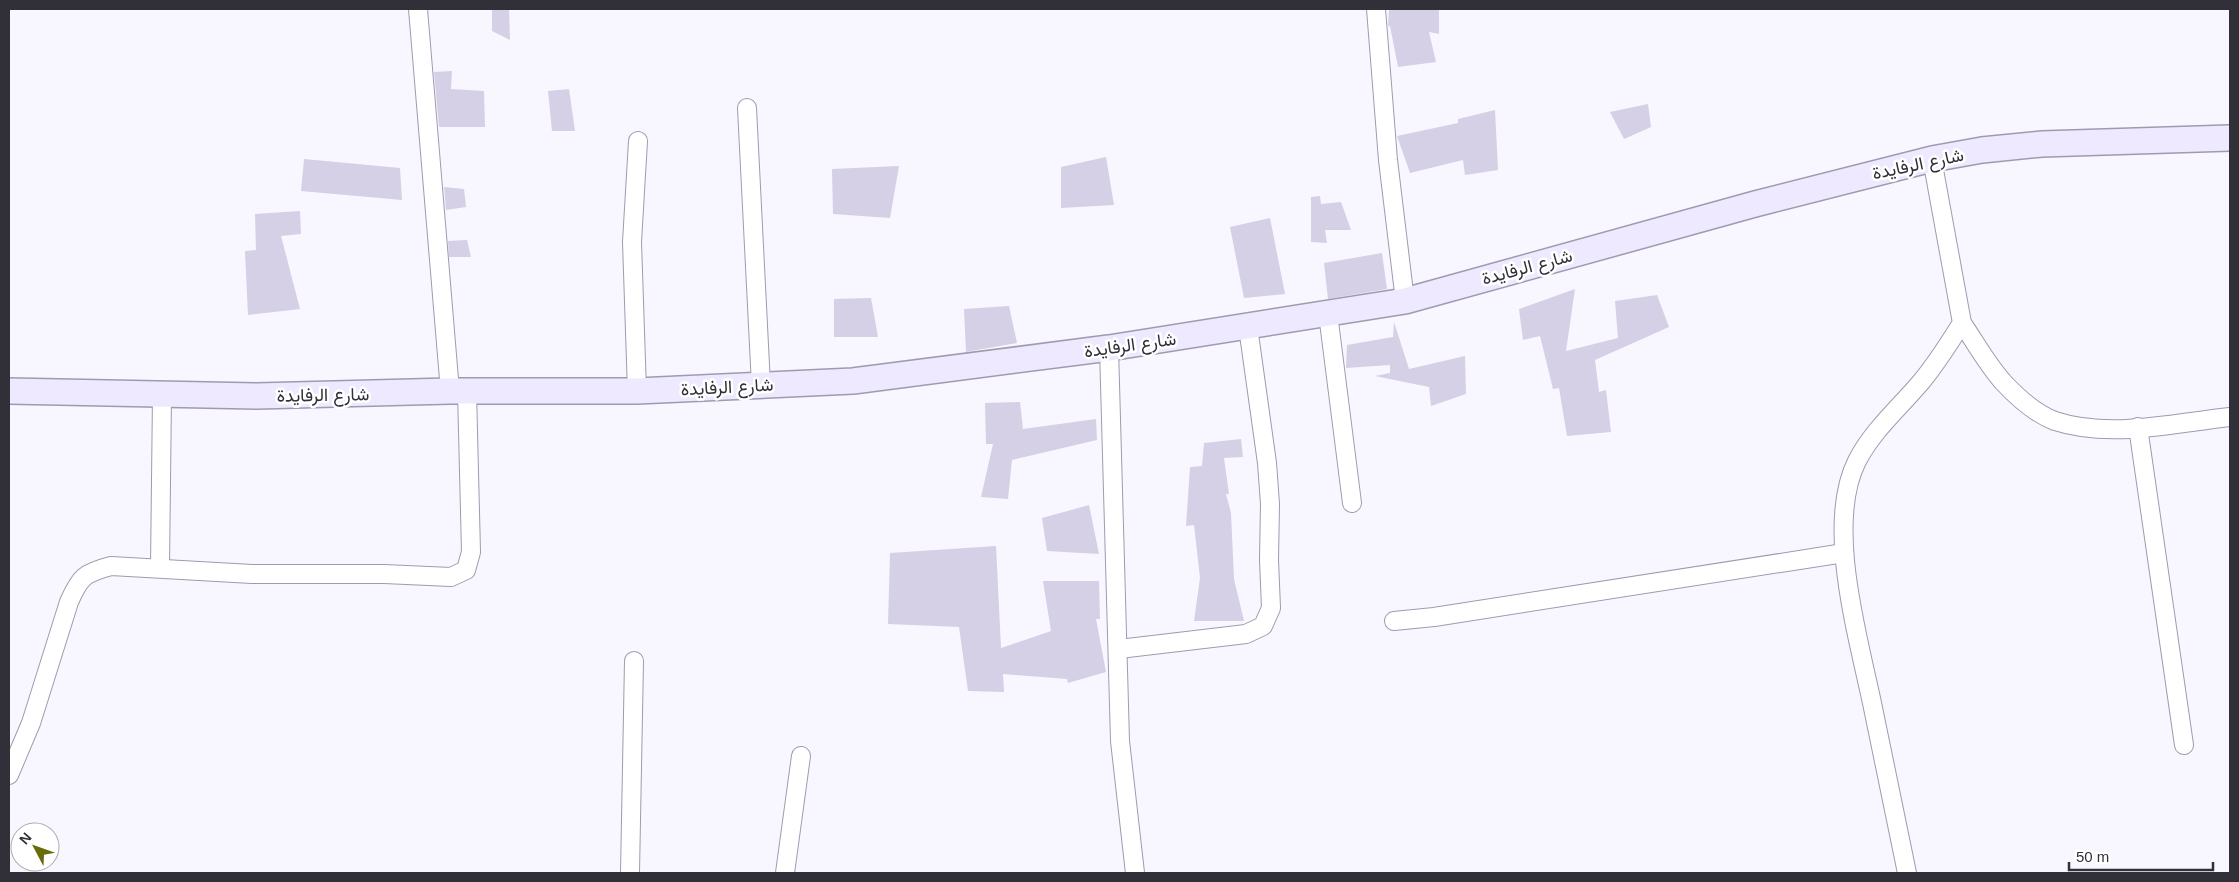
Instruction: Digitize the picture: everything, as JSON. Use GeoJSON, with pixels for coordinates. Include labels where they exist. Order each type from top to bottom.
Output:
{"type":"FeatureCollection","features":[{"type":"Feature","properties":{"kind":"street"},"geometry":{"type":"LineString","coordinates":[[9,775],[31,723],[69,602],[77,584],[90,572],[111,566],[252,574],[384,574],[451,577],[466,570],[471,552],[458,392],[418,9]]}},
{"type":"Feature","properties":{"kind":"street"},"geometry":{"type":"LineString","coordinates":[[1376,9],[1388,160],[1405,301]]}},
{"type":"Feature","properties":{"kind":"street"},"geometry":{"type":"LineString","coordinates":[[747,108],[761,385]]}},
{"type":"Feature","properties":{"kind":"street","name":"شارع الرفايدة"},"geometry":{"type":"LineString","coordinates":[[9,392],[257,396],[637,391],[853,381],[1109,348],[1405,301],[1755,204],[1932,159],[1982,150],[2042,144],[2230,138]]}},
{"type":"Feature","properties":{"kind":"street"},"geometry":{"type":"LineString","coordinates":[[637,391],[632,242],[638,141]]}},
{"type":"Feature","properties":{"kind":"street"},"geometry":{"type":"LineString","coordinates":[[1932,159],[1962,323],[2003,382],[2024,402],[2054,420],[2081,427],[2114,429],[2230,418]]}},
{"type":"Feature","properties":{"kind":"street"},"geometry":{"type":"LineString","coordinates":[[1328,314],[1352,503]]}},
{"type":"Feature","properties":{"kind":"street"},"geometry":{"type":"LineString","coordinates":[[1907,873],[1854,613],[1844,553],[1845,498],[1857,462],[1881,426],[1942,356],[1962,323]]}},
{"type":"Feature","properties":{"kind":"street"},"geometry":{"type":"LineString","coordinates":[[1119,649],[1246,634],[1263,626],[1271,608],[1269,560],[1270,504],[1267,463],[1248,327]]}},
{"type":"Feature","properties":{"kind":"street"},"geometry":{"type":"LineString","coordinates":[[1109,348],[1119,649],[1120,740],[1135,873]]}},
{"type":"Feature","properties":{"kind":"street"},"geometry":{"type":"LineString","coordinates":[[160,568],[162,394]]}},
{"type":"Feature","properties":{"kind":"street"},"geometry":{"type":"LineString","coordinates":[[2138,427],[2184,745]]}},
{"type":"Feature","properties":{"kind":"street"},"geometry":{"type":"LineString","coordinates":[[1394,621],[1434,617],[1844,553]]}},
{"type":"Feature","properties":{"kind":"street"},"geometry":{"type":"LineString","coordinates":[[630,873],[634,661]]}},
{"type":"Feature","properties":{"kind":"street"},"geometry":{"type":"LineString","coordinates":[[785,873],[801,756]]}},
{"type":"Feature","properties":{"kind":"building"},"geometry":{"type":"Polygon","coordinates":[[[492,9],[509,9],[510,40],[492,31],[492,9]]]}},
{"type":"Feature","properties":{"kind":"building"},"geometry":{"type":"Polygon","coordinates":[[[1389,9],[1439,9],[1439,34],[1429,32],[1436,62],[1398,67],[1390,26],[1388,26],[1389,9]]]}},
{"type":"Feature","properties":{"kind":"building"},"geometry":{"type":"Polygon","coordinates":[[[452,71],[451,89],[484,91],[485,127],[439,127],[434,72],[452,71]]]}},
{"type":"Feature","properties":{"kind":"building"},"geometry":{"type":"Polygon","coordinates":[[[569,89],[575,131],[552,131],[548,91],[569,89]]]}},
{"type":"Feature","properties":{"kind":"building"},"geometry":{"type":"Polygon","coordinates":[[[1648,104],[1651,127],[1624,139],[1610,112],[1648,104]]]}},
{"type":"Feature","properties":{"kind":"building"},"geometry":{"type":"Polygon","coordinates":[[[1495,110],[1498,170],[1465,175],[1463,160],[1410,173],[1397,136],[1458,123],[1458,119],[1495,110]]]}},
{"type":"Feature","properties":{"kind":"building"},"geometry":{"type":"Polygon","coordinates":[[[1106,157],[1114,205],[1061,208],[1061,167],[1106,157]]]}},
{"type":"Feature","properties":{"kind":"building"},"geometry":{"type":"Polygon","coordinates":[[[304,159],[400,168],[402,200],[301,191],[304,159]]]}},
{"type":"Feature","properties":{"kind":"building"},"geometry":{"type":"Polygon","coordinates":[[[899,166],[890,218],[833,214],[832,169],[899,166]]]}},
{"type":"Feature","properties":{"kind":"building"},"geometry":{"type":"Polygon","coordinates":[[[444,187],[464,189],[466,207],[446,210],[444,187]]]}},
{"type":"Feature","properties":{"kind":"building"},"geometry":{"type":"Polygon","coordinates":[[[1320,196],[1321,204],[1341,202],[1351,230],[1325,230],[1327,243],[1311,242],[1311,197],[1320,196]]]}},
{"type":"Feature","properties":{"kind":"building"},"geometry":{"type":"Polygon","coordinates":[[[300,211],[301,234],[281,236],[300,309],[248,315],[245,251],[256,250],[255,214],[300,211]]]}},
{"type":"Feature","properties":{"kind":"building"},"geometry":{"type":"Polygon","coordinates":[[[1270,218],[1285,294],[1244,298],[1230,227],[1270,218]]]}},
{"type":"Feature","properties":{"kind":"building"},"geometry":{"type":"Polygon","coordinates":[[[467,240],[471,257],[449,257],[448,241],[467,240]]]}},
{"type":"Feature","properties":{"kind":"building"},"geometry":{"type":"Polygon","coordinates":[[[1382,253],[1387,289],[1328,299],[1324,263],[1382,253]]]}},
{"type":"Feature","properties":{"kind":"building"},"geometry":{"type":"Polygon","coordinates":[[[1575,289],[1566,351],[1618,338],[1615,301],[1657,295],[1669,327],[1595,360],[1599,392],[1606,390],[1611,432],[1567,436],[1559,388],[1553,389],[1540,336],[1523,340],[1519,309],[1575,289]]]}},
{"type":"Feature","properties":{"kind":"building"},"geometry":{"type":"Polygon","coordinates":[[[871,298],[878,337],[834,337],[834,299],[871,298]]]}},
{"type":"Feature","properties":{"kind":"building"},"geometry":{"type":"Polygon","coordinates":[[[1009,306],[1017,343],[966,352],[964,309],[1009,306]]]}},
{"type":"Feature","properties":{"kind":"building"},"geometry":{"type":"Polygon","coordinates":[[[1394,322],[1409,369],[1465,356],[1466,394],[1431,406],[1429,387],[1375,376],[1390,373],[1390,365],[1346,368],[1347,345],[1393,337],[1394,322]]]}},
{"type":"Feature","properties":{"kind":"building"},"geometry":{"type":"Polygon","coordinates":[[[1020,402],[1023,429],[1096,419],[1097,440],[1012,460],[1008,499],[981,497],[993,444],[986,444],[985,403],[1020,402]]]}},
{"type":"Feature","properties":{"kind":"building"},"geometry":{"type":"Polygon","coordinates":[[[1241,439],[1243,457],[1224,458],[1229,494],[1226,494],[1231,513],[1234,579],[1244,621],[1194,621],[1200,578],[1194,525],[1186,526],[1190,467],[1202,466],[1204,443],[1241,439]]]}},
{"type":"Feature","properties":{"kind":"building"},"geometry":{"type":"Polygon","coordinates":[[[1089,505],[1099,554],[1047,551],[1042,518],[1089,505]]]}},
{"type":"Feature","properties":{"kind":"building"},"geometry":{"type":"Polygon","coordinates":[[[996,546],[1001,648],[1051,631],[1043,581],[1099,581],[1100,619],[1096,619],[1106,672],[1068,683],[1067,679],[1003,674],[1004,692],[968,691],[959,627],[888,624],[890,553],[996,546]]]}}]}
